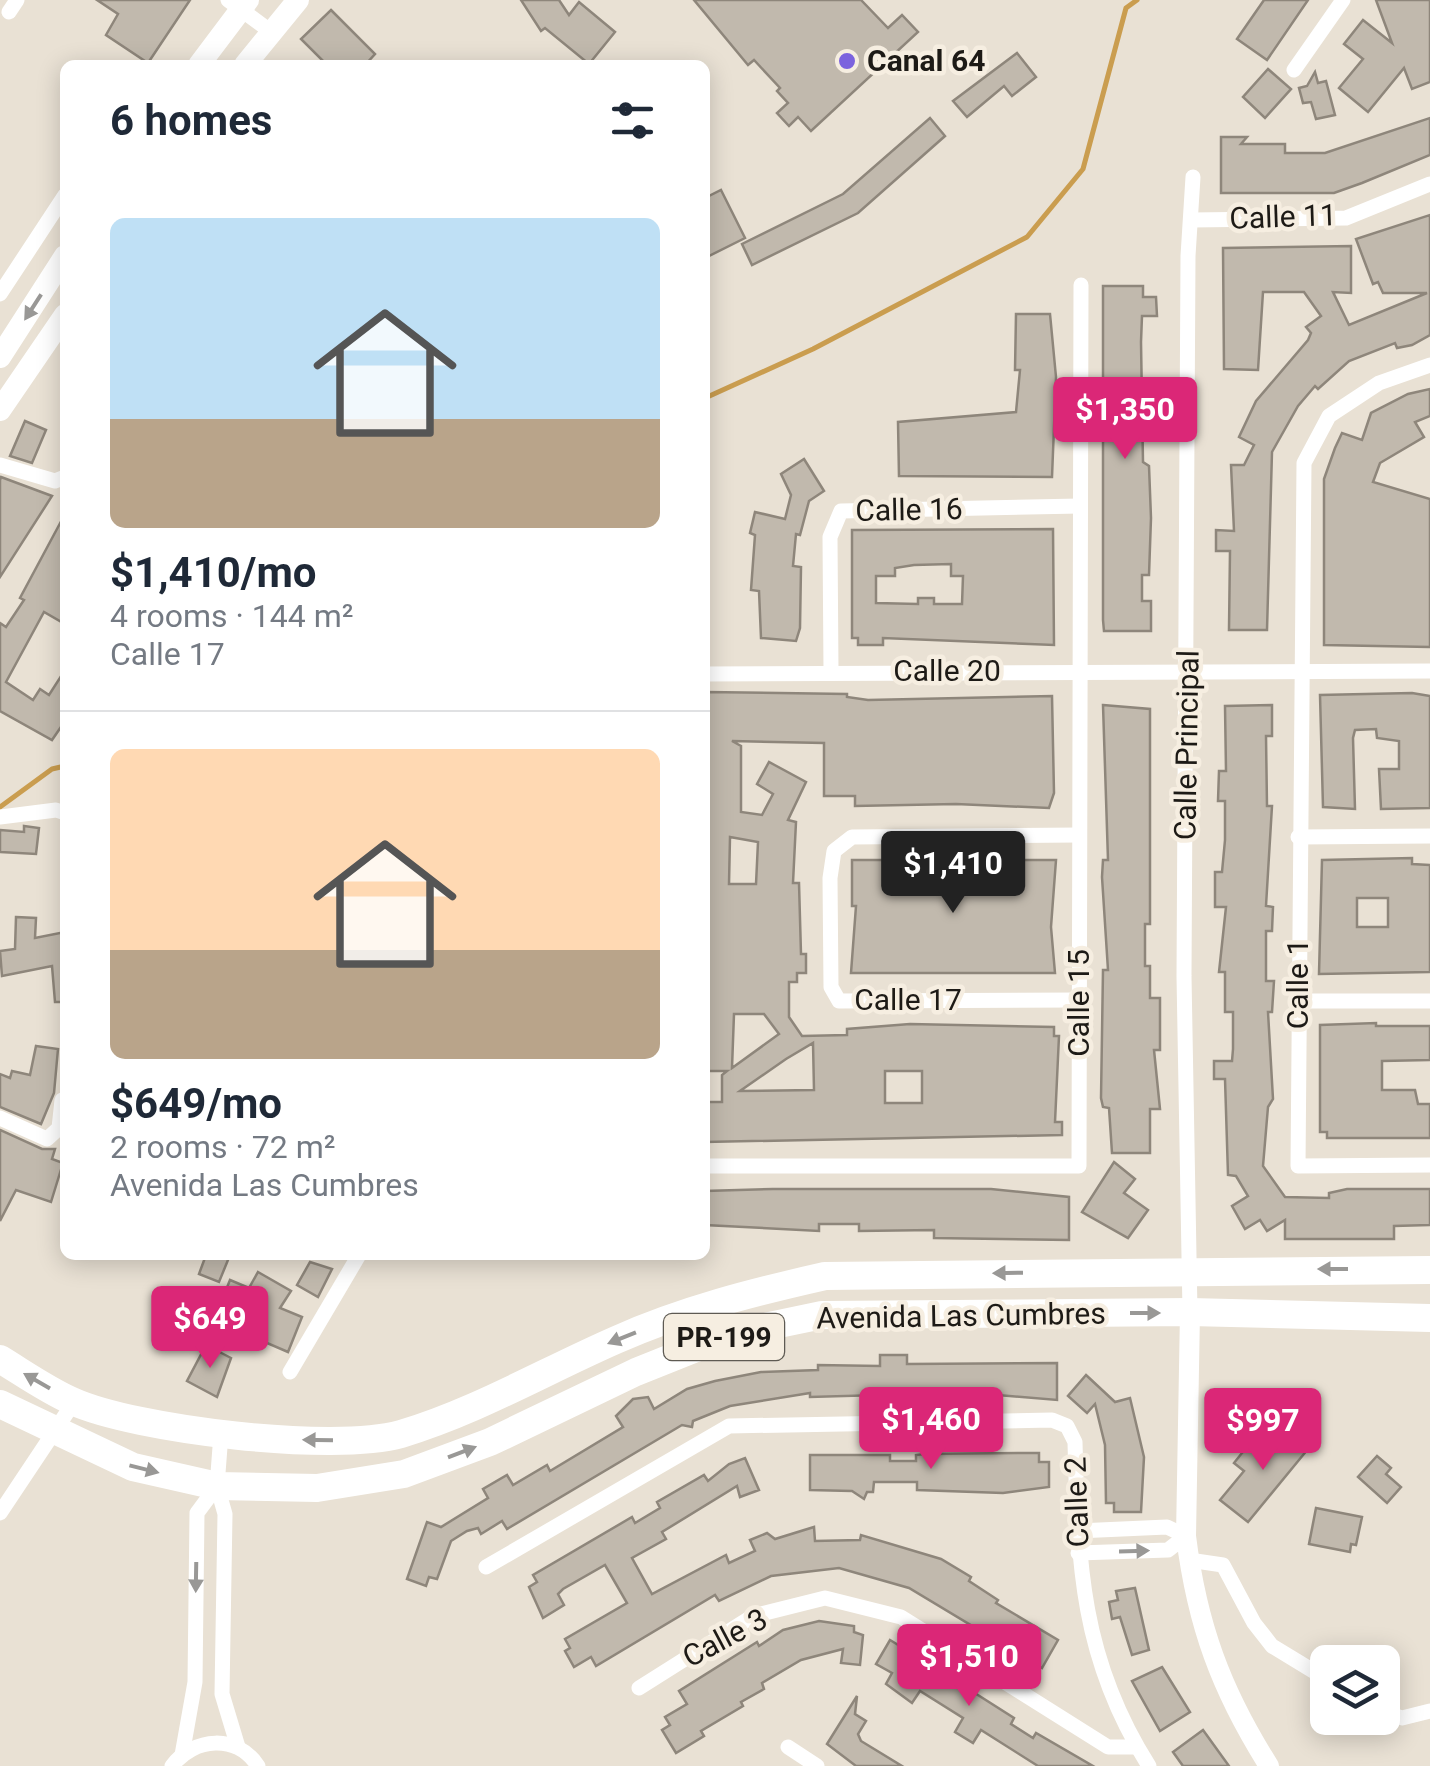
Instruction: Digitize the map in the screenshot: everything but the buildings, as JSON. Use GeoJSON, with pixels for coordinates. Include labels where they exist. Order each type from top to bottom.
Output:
{"type":"FeatureCollection","features":[{"type":"Feature","properties":{"kind":"highway","name":"Avenida Las Cumbres"},"geometry":{"type":"LineString","coordinates":[[0,1359],[74,1402],[221,1434],[322,1441],[396,1435],[484,1405],[616,1340],[709,1305],[825,1276],[1430,1270]]}},
{"type":"Feature","properties":{"kind":"highway","name":"Avenida Las Cumbres"},"geometry":{"type":"LineString","coordinates":[[0,1404],[133,1467],[217,1486],[317,1488],[404,1474],[490,1442],[636,1372],[730,1334],[822,1315],[1190,1312],[1430,1318]]}},
{"type":"Feature","properties":{"kind":"main road"},"geometry":{"type":"LineString","coordinates":[[249,60],[298,0]]}},
{"type":"Feature","properties":{"kind":"main road"},"geometry":{"type":"LineString","coordinates":[[202,60],[239,2]]}},
{"type":"Feature","properties":{"kind":"main road"},"geometry":{"type":"LineString","coordinates":[[0,357],[60,264]]}},
{"type":"Feature","properties":{"kind":"main road"},"geometry":{"type":"LineString","coordinates":[[0,410],[60,322]]}},
{"type":"Feature","properties":{"kind":"street"},"geometry":{"type":"LineString","coordinates":[[1294,70],[1344,0]]}},
{"type":"Feature","properties":{"kind":"street"},"geometry":{"type":"LineString","coordinates":[[239,2],[270,31]]}},
{"type":"Feature","properties":{"kind":"street","name":"Calle Principal"},"geometry":{"type":"LineString","coordinates":[[1190,1312],[1184,976],[1193,177]]}},
{"type":"Feature","properties":{"kind":"street","name":"Calle 11"},"geometry":{"type":"LineString","coordinates":[[1190,220],[1346,218],[1430,184]]}},
{"type":"Feature","properties":{"kind":"street"},"geometry":{"type":"LineString","coordinates":[[0,294],[60,202]]}},
{"type":"Feature","properties":{"kind":"street","name":"Calle 15"},"geometry":{"type":"LineString","coordinates":[[710,1166],[1079,1166],[1081,286]]}},
{"type":"Feature","properties":{"kind":"street","name":"Calle 1"},"geometry":{"type":"LineString","coordinates":[[1430,365],[1379,383],[1330,416],[1304,463],[1298,670],[1298,1166],[1430,1165]]}},
{"type":"Feature","properties":{"kind":"street"},"geometry":{"type":"LineString","coordinates":[[0,465],[60,479]]}},
{"type":"Feature","properties":{"kind":"street","name":"Calle 16"},"geometry":{"type":"LineString","coordinates":[[830,671],[830,537],[841,511],[1080,506]]}},
{"type":"Feature","properties":{"kind":"street"},"geometry":{"type":"LineString","coordinates":[[1188,672],[1430,671]]}},
{"type":"Feature","properties":{"kind":"street","name":"Calle 20"},"geometry":{"type":"LineString","coordinates":[[710,674],[1188,672]]}},
{"type":"Feature","properties":{"kind":"street"},"geometry":{"type":"LineString","coordinates":[[0,817],[60,811]]}},
{"type":"Feature","properties":{"kind":"street","name":"Calle 17"},"geometry":{"type":"LineString","coordinates":[[1079,835],[852,837],[834,850],[830,878],[830,987],[839,1000],[1079,1000]]}},
{"type":"Feature","properties":{"kind":"street"},"geometry":{"type":"LineString","coordinates":[[1298,837],[1430,836]]}},
{"type":"Feature","properties":{"kind":"street"},"geometry":{"type":"LineString","coordinates":[[1298,1001],[1430,1001]]}},
{"type":"Feature","properties":{"kind":"street"},"geometry":{"type":"LineString","coordinates":[[0,1118],[48,1139],[59,1128],[60,1119]]}},
{"type":"Feature","properties":{"kind":"street"},"geometry":{"type":"LineString","coordinates":[[290,1372],[356,1260]]}},
{"type":"Feature","properties":{"kind":"street"},"geometry":{"type":"LineString","coordinates":[[1190,1312],[1186,1536],[1189,1560],[1202,1622],[1228,1700],[1269,1766]]}},
{"type":"Feature","properties":{"kind":"street"},"geometry":{"type":"LineString","coordinates":[[0,1513],[74,1402]]}},
{"type":"Feature","properties":{"kind":"street","name":"Calle 2"},"geometry":{"type":"LineString","coordinates":[[486,1567],[714,1434],[748,1424],[1052,1420],[1066,1426],[1076,1442],[1078,1553],[1091,1640],[1149,1766]]}},
{"type":"Feature","properties":{"kind":"street"},"geometry":{"type":"LineString","coordinates":[[221,1434],[217,1486],[225,1514],[222,1694],[238,1747],[258,1766]]}},
{"type":"Feature","properties":{"kind":"street"},"geometry":{"type":"LineString","coordinates":[[177,1760],[195,1682],[197,1514],[217,1486]]}},
{"type":"Feature","properties":{"kind":"street"},"geometry":{"type":"LineString","coordinates":[[1077,1530],[1166,1527],[1186,1536]]}},
{"type":"Feature","properties":{"kind":"street"},"geometry":{"type":"LineString","coordinates":[[1078,1553],[1168,1550],[1186,1536]]}},
{"type":"Feature","properties":{"kind":"street"},"geometry":{"type":"LineString","coordinates":[[1189,1560],[1223,1566],[1254,1624],[1272,1646],[1310,1669]]}},
{"type":"Feature","properties":{"kind":"street","name":"Calle 3"},"geometry":{"type":"LineString","coordinates":[[638,1688],[753,1616],[825,1598],[902,1617],[1108,1747],[1137,1747]]}},
{"type":"Feature","properties":{"kind":"street"},"geometry":{"type":"LineString","coordinates":[[1400,1717],[1430,1711]]}},
{"type":"Feature","properties":{"kind":"street"},"geometry":{"type":"LineString","coordinates":[[177,1760],[209,1743],[238,1747]]}},
{"type":"Feature","properties":{"kind":"street"},"geometry":{"type":"LineString","coordinates":[[788,1747],[816,1766]]}},
{"type":"Feature","properties":{"kind":"waterway"},"geometry":{"type":"LineString","coordinates":[[710,396],[813,349],[1027,237],[1083,169],[1126,8],[1137,0]]}},
{"type":"Feature","properties":{"kind":"waterway"},"geometry":{"type":"LineString","coordinates":[[0,807],[60,767]]}},
{"type":"Feature","properties":{"kind":"place","name":"Canal 64"},"geometry":{"type":"Point","coordinates":[847,61]}}]}
